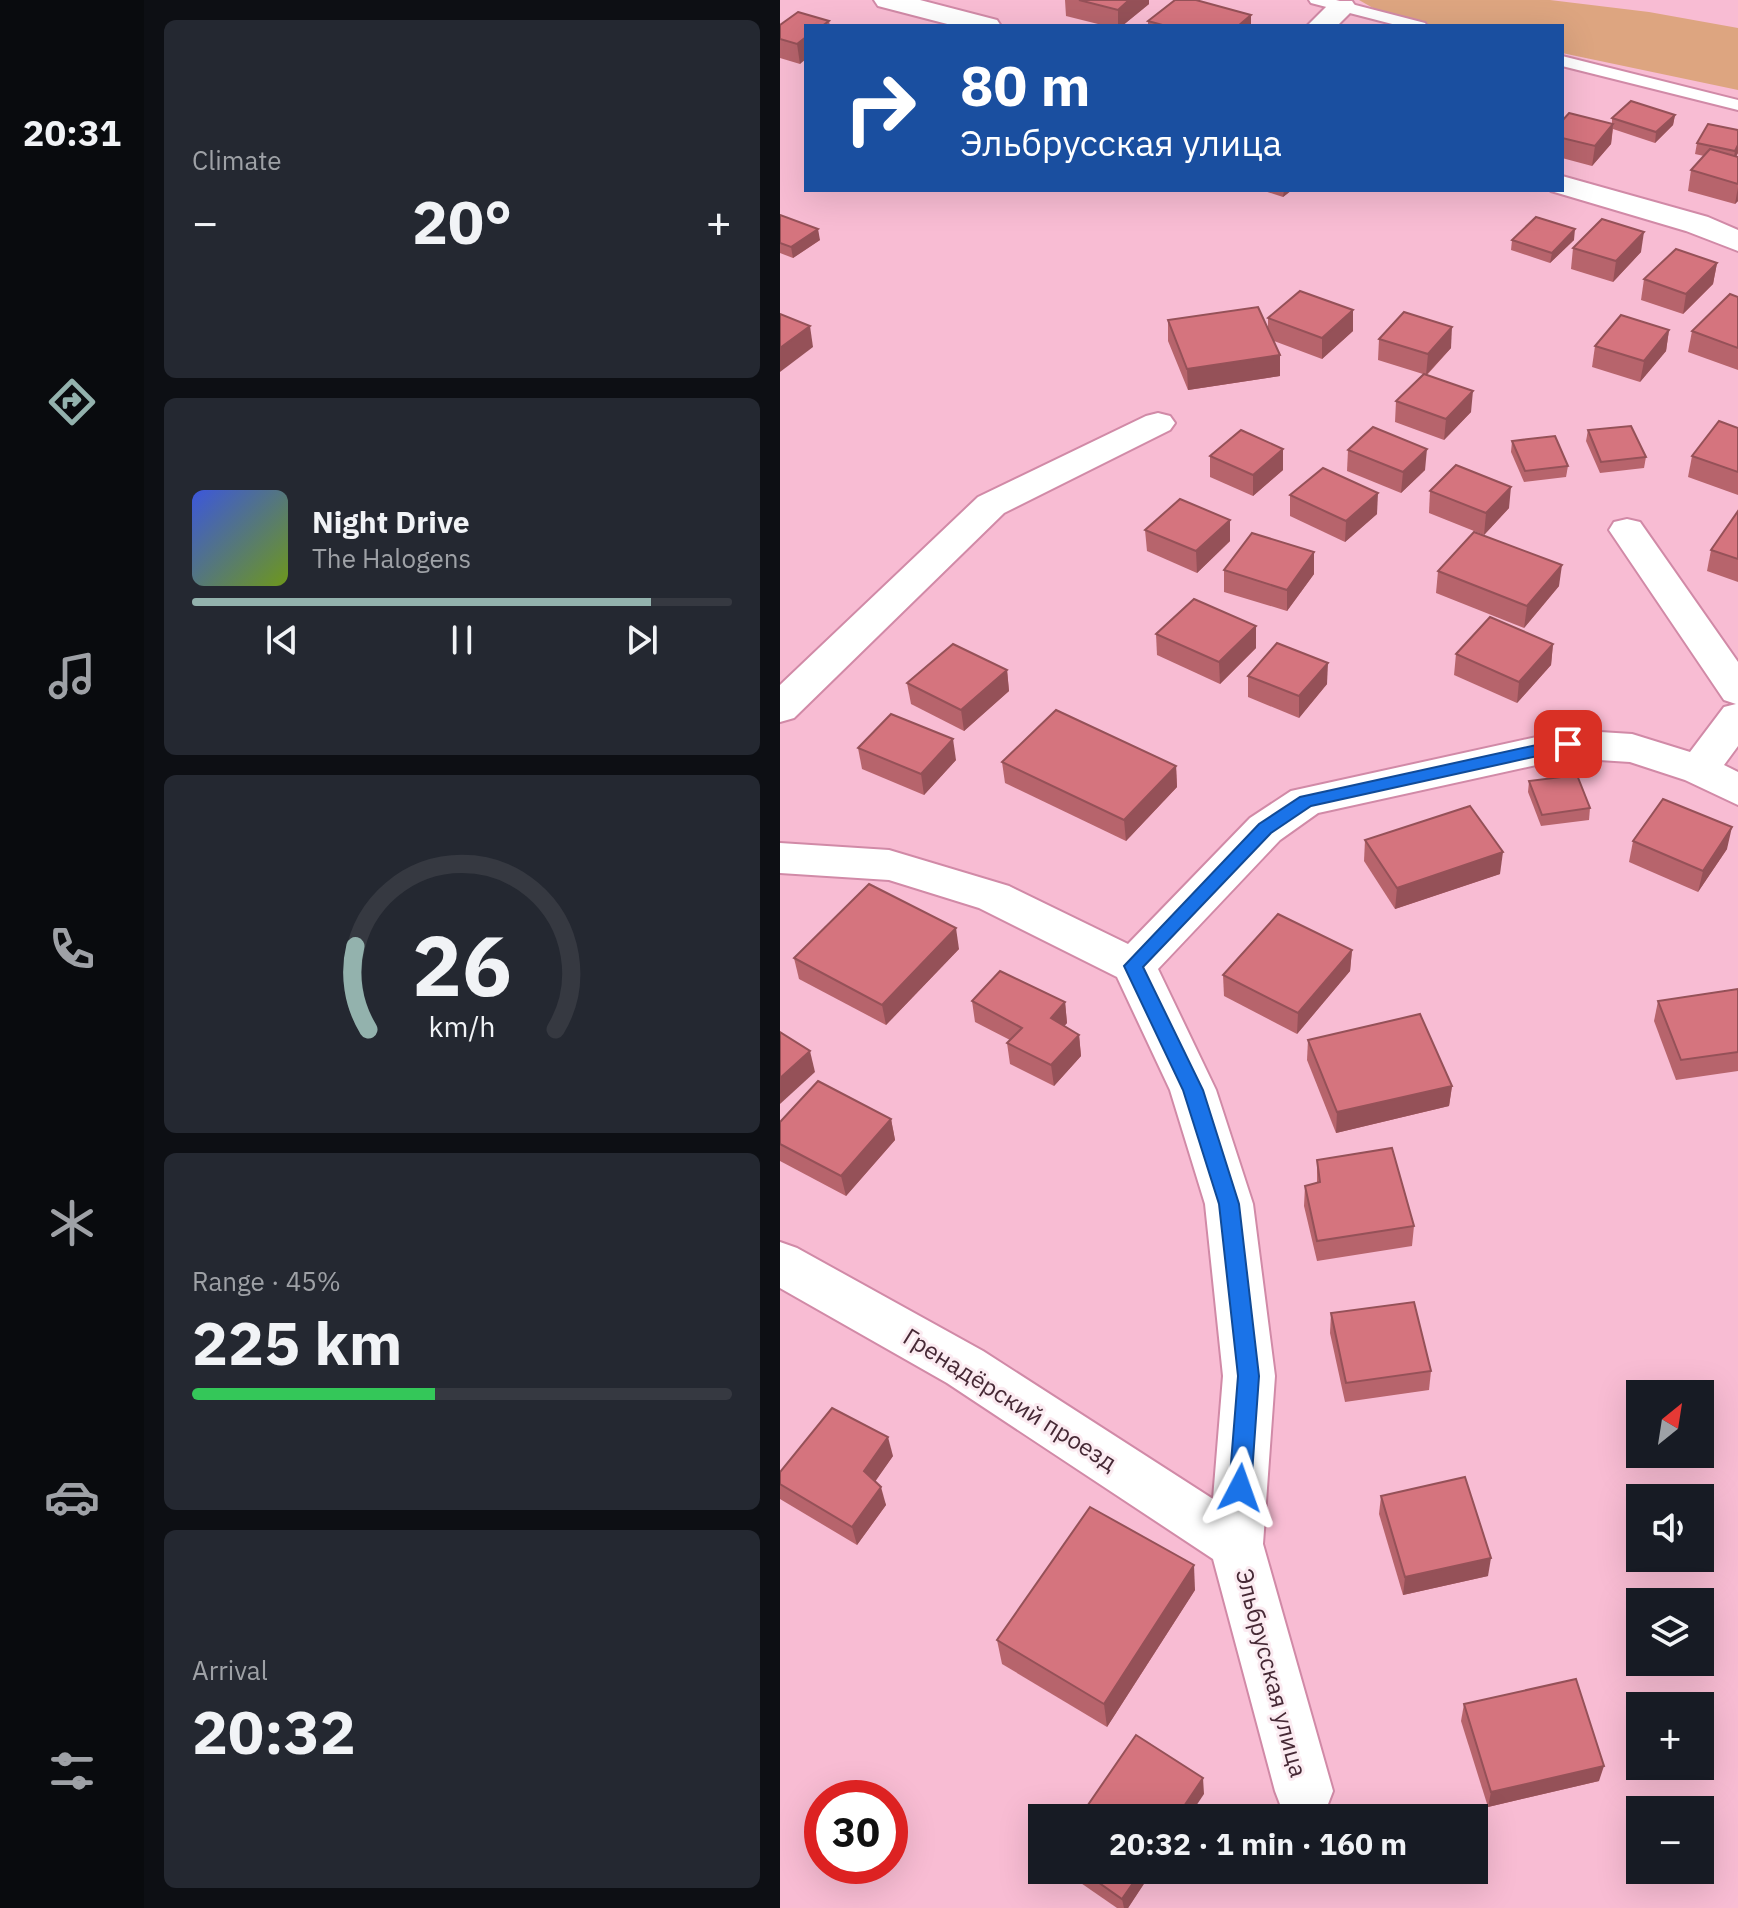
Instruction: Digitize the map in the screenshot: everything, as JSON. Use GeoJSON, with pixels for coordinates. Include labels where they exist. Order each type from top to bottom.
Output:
{"type":"FeatureCollection","features":[{"type":"Feature","properties":{"kind":"street"},"geometry":{"type":"LineString","coordinates":[[888,0],[979,24]]}},
{"type":"Feature","properties":{"kind":"street"},"geometry":{"type":"LineString","coordinates":[[1322,24],[1329,3]]}},
{"type":"Feature","properties":{"kind":"street"},"geometry":{"type":"LineString","coordinates":[[1564,186],[1697,224],[1738,242]]}},
{"type":"Feature","properties":{"kind":"street"},"geometry":{"type":"LineString","coordinates":[[780,708],[991,505],[1158,423]]}},
{"type":"Feature","properties":{"kind":"street"},"geometry":{"type":"LineString","coordinates":[[1627,530],[1738,691]]}},
{"type":"Feature","properties":{"kind":"street"},"geometry":{"type":"LineString","coordinates":[[780,858],[889,865],[994,897],[1134,966],[1265,829],[1306,801],[1568,744],[1632,748],[1719,780],[1738,717]]}},
{"type":"Feature","properties":{"kind":"street","name":"Эльбрусская улица"},"geometry":{"type":"LineString","coordinates":[[1134,966],[1193,1090],[1229,1204],[1249,1376],[1236,1544],[1304,1791]]}},
{"type":"Feature","properties":{"kind":"street","name":"Гренадёрский проезд"},"geometry":{"type":"LineString","coordinates":[[780,1263],[965,1367],[1236,1544]]}},
{"type":"Feature","properties":{"kind":"lane"},"geometry":{"type":"LineString","coordinates":[[1329,3],[1411,24]]}},
{"type":"Feature","properties":{"kind":"lane"},"geometry":{"type":"LineString","coordinates":[[1564,62],[1738,105]]}},
{"type":"Feature","properties":{"kind":"shaded area"},"geometry":{"type":"Polygon","coordinates":[[[1359,0],[1550,0],[1649,12],[1738,28],[1738,90],[1564,53],[1564,24],[1424,24],[1387,16],[1359,0]]]}},
{"type":"Feature","properties":{"kind":"building"},"geometry":{"type":"Polygon","coordinates":[[[1079,0],[1129,0],[1118,10],[1079,0]]]}},
{"type":"Feature","properties":{"kind":"building"},"geometry":{"type":"Polygon","coordinates":[[[1175,0],[1196,0],[1251,15],[1240,24],[1159,24],[1148,21],[1175,0]]]}},
{"type":"Feature","properties":{"kind":"building"},"geometry":{"type":"Polygon","coordinates":[[[798,12],[829,21],[825,24],[804,24],[804,39],[797,44],[780,39],[780,25],[798,12]]]}},
{"type":"Feature","properties":{"kind":"building"},"geometry":{"type":"Polygon","coordinates":[[[1631,101],[1675,115],[1656,132],[1612,118],[1631,101]]]}},
{"type":"Feature","properties":{"kind":"building"},"geometry":{"type":"Polygon","coordinates":[[[1569,113],[1613,124],[1595,146],[1564,138],[1564,119],[1569,113]]]}},
{"type":"Feature","properties":{"kind":"building"},"geometry":{"type":"Polygon","coordinates":[[[1708,124],[1738,130],[1735,151],[1697,143],[1708,124]]]}},
{"type":"Feature","properties":{"kind":"building"},"geometry":{"type":"Polygon","coordinates":[[[1710,149],[1738,157],[1738,184],[1691,170],[1710,149]]]}},
{"type":"Feature","properties":{"kind":"building"},"geometry":{"type":"Polygon","coordinates":[[[780,215],[818,229],[791,247],[780,243],[780,215]]]}},
{"type":"Feature","properties":{"kind":"building"},"geometry":{"type":"Polygon","coordinates":[[[1536,217],[1575,229],[1552,253],[1512,240],[1536,217]]]}},
{"type":"Feature","properties":{"kind":"building"},"geometry":{"type":"Polygon","coordinates":[[[1602,219],[1644,232],[1616,261],[1573,248],[1602,219]]]}},
{"type":"Feature","properties":{"kind":"building"},"geometry":{"type":"Polygon","coordinates":[[[1676,249],[1717,263],[1686,294],[1644,279],[1676,249]]]}},
{"type":"Feature","properties":{"kind":"building"},"geometry":{"type":"Polygon","coordinates":[[[1300,291],[1353,310],[1322,338],[1268,318],[1300,291]]]}},
{"type":"Feature","properties":{"kind":"building"},"geometry":{"type":"Polygon","coordinates":[[[1730,294],[1738,297],[1738,348],[1692,331],[1730,294]]]}},
{"type":"Feature","properties":{"kind":"building"},"geometry":{"type":"Polygon","coordinates":[[[1258,307],[1280,355],[1187,369],[1168,320],[1258,307]]]}},
{"type":"Feature","properties":{"kind":"building"},"geometry":{"type":"Polygon","coordinates":[[[1404,312],[1452,327],[1428,354],[1379,339],[1404,312]]]}},
{"type":"Feature","properties":{"kind":"building"},"geometry":{"type":"Polygon","coordinates":[[[780,314],[810,326],[780,348],[780,314]]]}},
{"type":"Feature","properties":{"kind":"building"},"geometry":{"type":"Polygon","coordinates":[[[1621,315],[1669,330],[1644,361],[1595,346],[1621,315]]]}},
{"type":"Feature","properties":{"kind":"building"},"geometry":{"type":"Polygon","coordinates":[[[1424,374],[1473,391],[1446,419],[1396,401],[1424,374]]]}},
{"type":"Feature","properties":{"kind":"building"},"geometry":{"type":"Polygon","coordinates":[[[1719,421],[1738,428],[1738,472],[1692,456],[1719,421]]]}},
{"type":"Feature","properties":{"kind":"building"},"geometry":{"type":"Polygon","coordinates":[[[1631,426],[1646,457],[1601,462],[1588,430],[1631,426]]]}},
{"type":"Feature","properties":{"kind":"building"},"geometry":{"type":"Polygon","coordinates":[[[1373,427],[1427,449],[1403,472],[1348,450],[1373,427]]]}},
{"type":"Feature","properties":{"kind":"building"},"geometry":{"type":"Polygon","coordinates":[[[1241,430],[1283,449],[1253,475],[1210,456],[1241,430]]]}},
{"type":"Feature","properties":{"kind":"building"},"geometry":{"type":"Polygon","coordinates":[[[1555,436],[1568,466],[1525,471],[1512,441],[1555,436]]]}},
{"type":"Feature","properties":{"kind":"building"},"geometry":{"type":"Polygon","coordinates":[[[1456,465],[1511,487],[1486,513],[1430,491],[1456,465]]]}},
{"type":"Feature","properties":{"kind":"building"},"geometry":{"type":"Polygon","coordinates":[[[1323,468],[1378,493],[1346,521],[1290,495],[1323,468]]]}},
{"type":"Feature","properties":{"kind":"building"},"geometry":{"type":"Polygon","coordinates":[[[1180,499],[1230,520],[1196,551],[1145,530],[1180,499]]]}},
{"type":"Feature","properties":{"kind":"building"},"geometry":{"type":"Polygon","coordinates":[[[1738,511],[1738,559],[1711,550],[1738,511]]]}},
{"type":"Feature","properties":{"kind":"building"},"geometry":{"type":"Polygon","coordinates":[[[1474,532],[1562,565],[1527,606],[1438,571],[1474,532]]]}},
{"type":"Feature","properties":{"kind":"building"},"geometry":{"type":"Polygon","coordinates":[[[1252,533],[1314,552],[1287,590],[1224,570],[1252,533]]]}},
{"type":"Feature","properties":{"kind":"building"},"geometry":{"type":"Polygon","coordinates":[[[1194,599],[1256,626],[1219,662],[1156,634],[1194,599]]]}},
{"type":"Feature","properties":{"kind":"building"},"geometry":{"type":"Polygon","coordinates":[[[1490,617],[1553,644],[1519,682],[1456,654],[1490,617]]]}},
{"type":"Feature","properties":{"kind":"building"},"geometry":{"type":"Polygon","coordinates":[[[1277,643],[1328,663],[1299,696],[1248,676],[1277,643]]]}},
{"type":"Feature","properties":{"kind":"building"},"geometry":{"type":"Polygon","coordinates":[[[953,644],[1007,670],[961,710],[907,683],[953,644]]]}},
{"type":"Feature","properties":{"kind":"building"},"geometry":{"type":"Polygon","coordinates":[[[1056,710],[1176,766],[1124,820],[1002,762],[1056,710]]]}},
{"type":"Feature","properties":{"kind":"building"},"geometry":{"type":"Polygon","coordinates":[[[891,714],[953,739],[921,774],[858,748],[891,714]]]}},
{"type":"Feature","properties":{"kind":"building"},"geometry":{"type":"Polygon","coordinates":[[[1577,775],[1590,808],[1542,815],[1529,781],[1577,775]]]}},
{"type":"Feature","properties":{"kind":"building"},"geometry":{"type":"Polygon","coordinates":[[[1663,799],[1732,827],[1703,871],[1633,841],[1663,799]]]}},
{"type":"Feature","properties":{"kind":"building"},"geometry":{"type":"Polygon","coordinates":[[[1470,806],[1503,852],[1397,888],[1365,840],[1470,806]]]}},
{"type":"Feature","properties":{"kind":"building"},"geometry":{"type":"Polygon","coordinates":[[[869,884],[956,928],[882,1005],[794,958],[869,884]]]}},
{"type":"Feature","properties":{"kind":"building"},"geometry":{"type":"Polygon","coordinates":[[[1278,914],[1352,950],[1298,1013],[1223,975],[1278,914]]]}},
{"type":"Feature","properties":{"kind":"building"},"geometry":{"type":"Polygon","coordinates":[[[1000,971],[1065,1002],[1051,1018],[1079,1035],[1051,1065],[1007,1043],[1022,1028],[972,1001],[1000,971]]]}},
{"type":"Feature","properties":{"kind":"building"},"geometry":{"type":"Polygon","coordinates":[[[1738,989],[1738,1052],[1681,1060],[1658,1001],[1738,989]]]}},
{"type":"Feature","properties":{"kind":"building"},"geometry":{"type":"Polygon","coordinates":[[[1420,1014],[1452,1086],[1337,1112],[1308,1040],[1420,1014]]]}},
{"type":"Feature","properties":{"kind":"building"},"geometry":{"type":"Polygon","coordinates":[[[780,1032],[810,1051],[780,1078],[780,1032]]]}},
{"type":"Feature","properties":{"kind":"building"},"geometry":{"type":"Polygon","coordinates":[[[818,1081],[891,1119],[841,1176],[780,1144],[780,1122],[818,1081]]]}},
{"type":"Feature","properties":{"kind":"building"},"geometry":{"type":"Polygon","coordinates":[[[1392,1148],[1414,1226],[1317,1241],[1305,1186],[1320,1182],[1317,1160],[1392,1148]]]}},
{"type":"Feature","properties":{"kind":"building"},"geometry":{"type":"Polygon","coordinates":[[[1414,1302],[1431,1371],[1346,1383],[1331,1313],[1414,1302]]]}},
{"type":"Feature","properties":{"kind":"building"},"geometry":{"type":"Polygon","coordinates":[[[832,1408],[888,1437],[864,1471],[881,1487],[852,1527],[780,1484],[780,1472],[832,1408]]]}},
{"type":"Feature","properties":{"kind":"building"},"geometry":{"type":"Polygon","coordinates":[[[1465,1477],[1491,1558],[1405,1577],[1381,1496],[1465,1477]]]}},
{"type":"Feature","properties":{"kind":"building"},"geometry":{"type":"Polygon","coordinates":[[[1090,1507],[1194,1565],[1104,1704],[997,1640],[1090,1507]]]}},
{"type":"Feature","properties":{"kind":"building"},"geometry":{"type":"Polygon","coordinates":[[[1576,1679],[1604,1766],[1491,1792],[1464,1704],[1576,1679]]]}},
{"type":"Feature","properties":{"kind":"building"},"geometry":{"type":"Polygon","coordinates":[[[1136,1735],[1203,1778],[1185,1804],[1089,1804],[1136,1735]]]}},
{"type":"Feature","properties":{"kind":"building"},"geometry":{"type":"Polygon","coordinates":[[[1101,1884],[1132,1884],[1122,1899],[1101,1884]]]}},
{"type":"Feature","properties":{"kind":"route"},"geometry":{"type":"LineString","coordinates":[[1240,1488],[1249,1376],[1229,1204],[1193,1090],[1134,966],[1265,829],[1306,801],[1568,744]]}}]}
